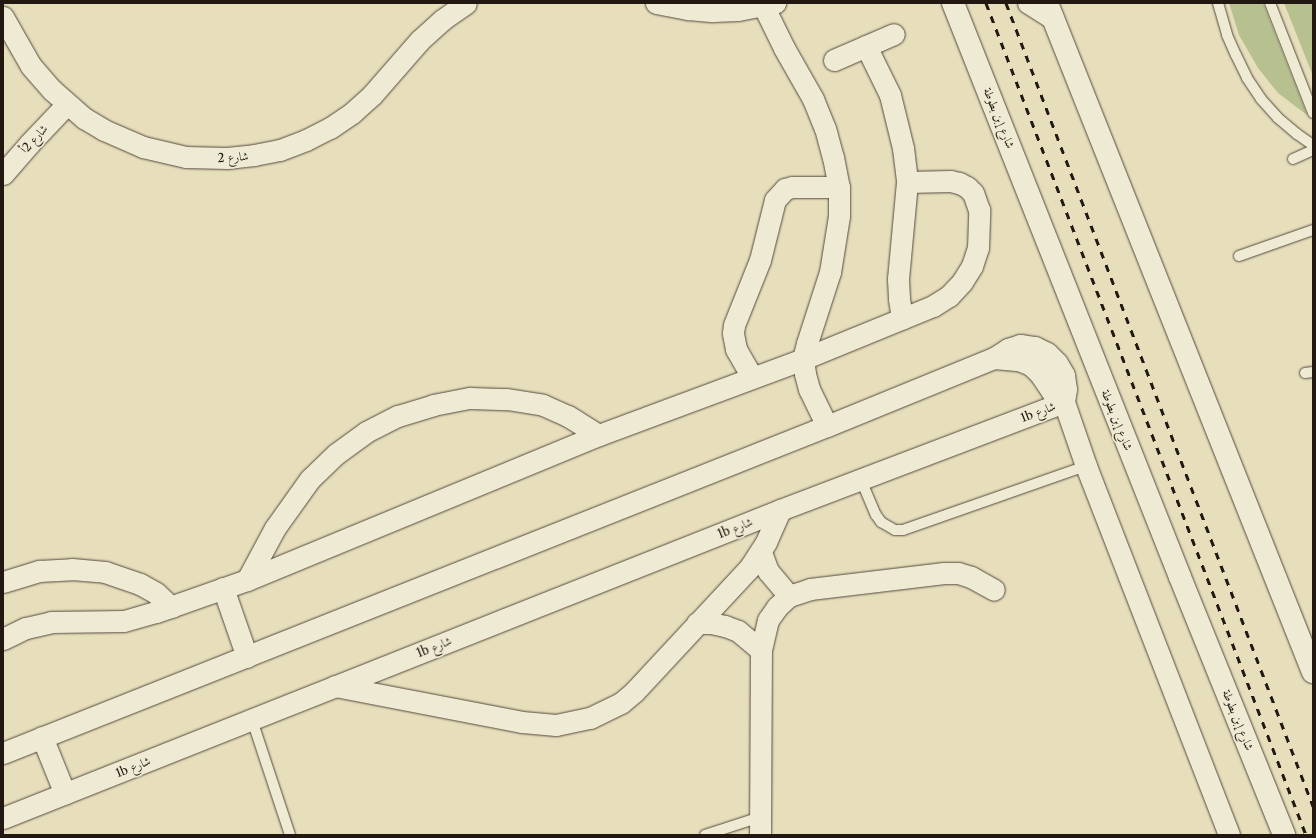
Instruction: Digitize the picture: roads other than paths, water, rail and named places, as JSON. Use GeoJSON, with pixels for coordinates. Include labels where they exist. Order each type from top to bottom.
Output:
{"type":"FeatureCollection","features":[{"type":"Feature","properties":{"kind":"main road","name":"شارع إبن بطوطة"},"geometry":{"type":"LineString","coordinates":[[953,3],[1168,548],[1284,835]]}},
{"type":"Feature","properties":{"kind":"main road"},"geometry":{"type":"LineString","coordinates":[[1029,3],[1050,11],[1313,672]]}},
{"type":"Feature","properties":{"kind":"street","name":"شارع 2"},"geometry":{"type":"LineString","coordinates":[[3,18],[31,66],[52,90],[67,104],[104,130],[144,147],[165,153],[200,158],[227,158],[280,150],[306,140],[330,128],[352,113],[372,95],[420,40],[442,20],[466,3]]}},
{"type":"Feature","properties":{"kind":"street"},"geometry":{"type":"LineString","coordinates":[[656,3],[688,10],[713,11],[738,10],[767,4],[784,48],[813,99],[827,135],[839,187],[839,216],[830,272],[803,358],[809,389],[827,426]]}},
{"type":"Feature","properties":{"kind":"street"},"geometry":{"type":"LineString","coordinates":[[834,60],[894,34]]}},
{"type":"Feature","properties":{"kind":"street"},"geometry":{"type":"LineString","coordinates":[[866,46],[890,95],[898,122],[903,148],[907,182],[898,278],[902,319]]}},
{"type":"Feature","properties":{"kind":"street","name":"شارع 2أ"},"geometry":{"type":"LineString","coordinates":[[3,174],[67,104]]}},
{"type":"Feature","properties":{"kind":"street"},"geometry":{"type":"LineString","coordinates":[[3,639],[26,628],[51,622],[124,621],[140,618],[247,580],[599,435],[803,358],[933,306],[949,296],[962,282],[974,260],[978,248],[980,229],[977,201],[967,187],[950,181],[907,182]]}},
{"type":"Feature","properties":{"kind":"street"},"geometry":{"type":"LineString","coordinates":[[752,377],[736,349],[733,334],[734,325],[760,260],[776,200],[785,189],[792,187],[839,187]]}},
{"type":"Feature","properties":{"kind":"street","name":"1b شارع"},"geometry":{"type":"LineString","coordinates":[[3,753],[827,426],[994,358],[1008,349],[1020,345],[1035,347],[1047,353],[1057,363],[1064,375],[1066,389],[1064,402],[780,510],[3,818]]}},
{"type":"Feature","properties":{"kind":"street"},"geometry":{"type":"LineString","coordinates":[[247,580],[275,528],[310,480],[342,449],[366,432],[398,416],[433,405],[470,398],[507,399],[543,405],[568,416],[599,435]]}},
{"type":"Feature","properties":{"kind":"street"},"geometry":{"type":"LineString","coordinates":[[1064,402],[1086,466],[1229,835]]}},
{"type":"Feature","properties":{"kind":"street"},"geometry":{"type":"LineString","coordinates":[[335,686],[539,724],[573,722],[606,711],[625,699],[646,680],[750,567],[761,552],[780,510]]}},
{"type":"Feature","properties":{"kind":"street"},"geometry":{"type":"LineString","coordinates":[[761,552],[768,571],[789,596]]}},
{"type":"Feature","properties":{"kind":"street"},"geometry":{"type":"LineString","coordinates":[[3,582],[39,571],[72,569],[105,572],[140,584],[156,593],[171,607]]}},
{"type":"Feature","properties":{"kind":"street"},"geometry":{"type":"LineString","coordinates":[[760,826],[761,650],[768,620],[777,607],[789,596],[810,589],[944,573],[971,577],[994,590]]}},
{"type":"Feature","properties":{"kind":"street"},"geometry":{"type":"LineString","coordinates":[[223,588],[247,657]]}},
{"type":"Feature","properties":{"kind":"street"},"geometry":{"type":"LineString","coordinates":[[697,624],[711,623],[738,631],[750,639],[761,650]]}},
{"type":"Feature","properties":{"kind":"street"},"geometry":{"type":"LineString","coordinates":[[42,737],[65,794]]}},
{"type":"Feature","properties":{"kind":"lane"},"geometry":{"type":"LineString","coordinates":[[1218,3],[1227,35],[1254,88],[1278,118],[1313,145]]}},
{"type":"Feature","properties":{"kind":"lane"},"geometry":{"type":"LineString","coordinates":[[1270,3],[1313,113]]}},
{"type":"Feature","properties":{"kind":"lane"},"geometry":{"type":"LineString","coordinates":[[1293,159],[1313,150]]}},
{"type":"Feature","properties":{"kind":"lane"},"geometry":{"type":"LineString","coordinates":[[1239,256],[1313,230]]}},
{"type":"Feature","properties":{"kind":"lane"},"geometry":{"type":"LineString","coordinates":[[861,480],[876,515],[881,522],[895,530],[903,530],[1086,466]]}},
{"type":"Feature","properties":{"kind":"lane"},"geometry":{"type":"LineString","coordinates":[[252,720],[290,835]]}},
{"type":"Feature","properties":{"kind":"lane"},"geometry":{"type":"LineString","coordinates":[[705,835],[760,826]]}},
{"type":"Feature","properties":{"kind":"railway"},"geometry":{"type":"LineString","coordinates":[[986,3],[1306,835]]}},
{"type":"Feature","properties":{"kind":"railway"},"geometry":{"type":"LineString","coordinates":[[1006,3],[1313,806]]}}]}
